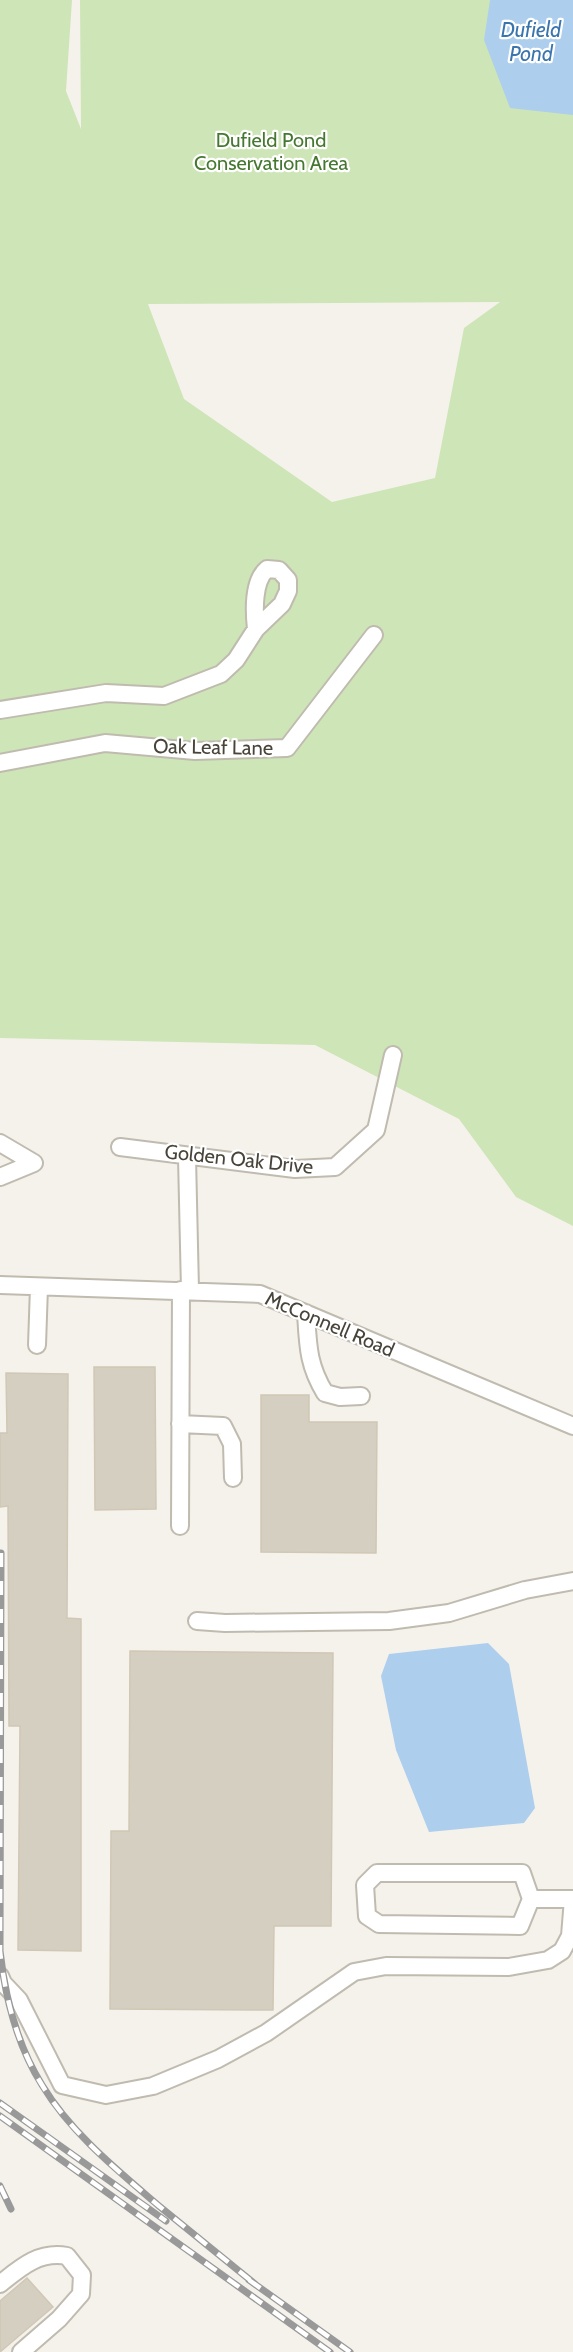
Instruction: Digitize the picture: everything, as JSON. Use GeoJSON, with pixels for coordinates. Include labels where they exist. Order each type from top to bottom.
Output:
{"type":"FeatureCollection","features":[{"type":"Feature","properties":{"kind":"street"},"geometry":{"type":"LineString","coordinates":[[0,710],[106,693],[164,696],[221,674],[236,660],[256,628]]}},
{"type":"Feature","properties":{"kind":"street","name":"Oak Leaf Lane"},"geometry":{"type":"LineString","coordinates":[[0,763],[105,743],[195,751],[287,748],[374,635]]}},
{"type":"Feature","properties":{"kind":"street","name":"Golden Oak Drive"},"geometry":{"type":"LineString","coordinates":[[120,1147],[295,1169],[335,1167],[376,1130],[393,1056]]}},
{"type":"Feature","properties":{"kind":"street"},"geometry":{"type":"LineString","coordinates":[[0,1143],[34,1163],[0,1177]]}},
{"type":"Feature","properties":{"kind":"street"},"geometry":{"type":"LineString","coordinates":[[180,1526],[180,1424],[187,1157]]}},
{"type":"Feature","properties":{"kind":"street","name":"McConnell Road"},"geometry":{"type":"LineString","coordinates":[[0,1285],[260,1294],[573,1426]]}},
{"type":"Feature","properties":{"kind":"street"},"geometry":{"type":"LineString","coordinates":[[37,1345],[39,1287]]}},
{"type":"Feature","properties":{"kind":"street"},"geometry":{"type":"LineString","coordinates":[[306,1313],[308,1355],[325,1393],[340,1397],[361,1396]]}},
{"type":"Feature","properties":{"kind":"street"},"geometry":{"type":"LineString","coordinates":[[180,1424],[223,1426],[232,1444],[233,1478]]}},
{"type":"Feature","properties":{"kind":"street"},"geometry":{"type":"LineString","coordinates":[[197,1621],[236,1623],[389,1621],[449,1613],[525,1590],[573,1581]]}},
{"type":"Feature","properties":{"kind":"street"},"geometry":{"type":"LineString","coordinates":[[377,1873],[522,1873],[531,1899],[520,1926],[379,1924],[367,1916],[365,1885],[377,1873]]}},
{"type":"Feature","properties":{"kind":"street"},"geometry":{"type":"LineString","coordinates":[[0,1976],[3,1983],[19,2000],[62,2085],[106,2095],[153,2086],[218,2059],[266,2033],[354,1972],[386,1966],[509,1967],[548,1960],[562,1951],[572,1936],[573,1899],[531,1899]]}},
{"type":"Feature","properties":{"kind":"street"},"geometry":{"type":"LineString","coordinates":[[0,2284],[39,2256],[55,2254],[67,2256],[82,2275],[81,2294],[59,2319],[21,2352]]}},
{"type":"Feature","properties":{"kind":"green space","name":"Dufield Pond Conservation Area"},"geometry":{"type":"Polygon","coordinates":[[[0,0],[72,0],[66,91],[81,129],[80,0],[573,0],[573,1226],[516,1197],[459,1119],[315,1045],[0,1038],[0,0]],[[500,302],[148,304],[184,399],[332,502],[435,478],[464,328],[500,302]]]}},
{"type":"Feature","properties":{"kind":"water","name":"Dufield Pond"},"geometry":{"type":"Polygon","coordinates":[[[490,0],[573,0],[573,115],[510,108],[484,40],[490,0]]]}},
{"type":"Feature","properties":{"kind":"water"},"geometry":{"type":"Polygon","coordinates":[[[488,1643],[509,1664],[535,1808],[524,1823],[429,1832],[396,1750],[381,1676],[389,1654],[488,1643]]]}},
{"type":"Feature","properties":{"kind":"building"},"geometry":{"type":"Polygon","coordinates":[[[94,1367],[155,1367],[156,1509],[95,1510],[94,1367]]]}},
{"type":"Feature","properties":{"kind":"building"},"geometry":{"type":"Polygon","coordinates":[[[6,1373],[68,1374],[67,1618],[81,1619],[81,1951],[18,1950],[20,1726],[9,1726],[8,1506],[0,1507],[0,1433],[7,1433],[6,1373]]]}},
{"type":"Feature","properties":{"kind":"building"},"geometry":{"type":"Polygon","coordinates":[[[261,1395],[309,1395],[309,1422],[377,1422],[376,1553],[261,1552],[261,1395]]]}},
{"type":"Feature","properties":{"kind":"building"},"geometry":{"type":"Polygon","coordinates":[[[130,1651],[333,1653],[331,1926],[274,1926],[273,2010],[110,2009],[111,1831],[129,1831],[130,1651]]]}},
{"type":"Feature","properties":{"kind":"building"},"geometry":{"type":"Polygon","coordinates":[[[27,2278],[53,2307],[0,2352],[0,2301],[27,2278]]]}},
{"type":"Feature","properties":{"kind":"railway"},"geometry":{"type":"LineString","coordinates":[[1,1553],[0,1951],[5,1986],[19,2037],[42,2085],[81,2135],[111,2165],[255,2284]]}},
{"type":"Feature","properties":{"kind":"railway"},"geometry":{"type":"LineString","coordinates":[[0,2103],[166,2221]]}},
{"type":"Feature","properties":{"kind":"railway"},"geometry":{"type":"LineString","coordinates":[[0,2116],[330,2352]]}},
{"type":"Feature","properties":{"kind":"railway"},"geometry":{"type":"LineString","coordinates":[[0,2186],[11,2209]]}},
{"type":"Feature","properties":{"kind":"railway"},"geometry":{"type":"LineString","coordinates":[[249,2280],[350,2352]]}}]}
